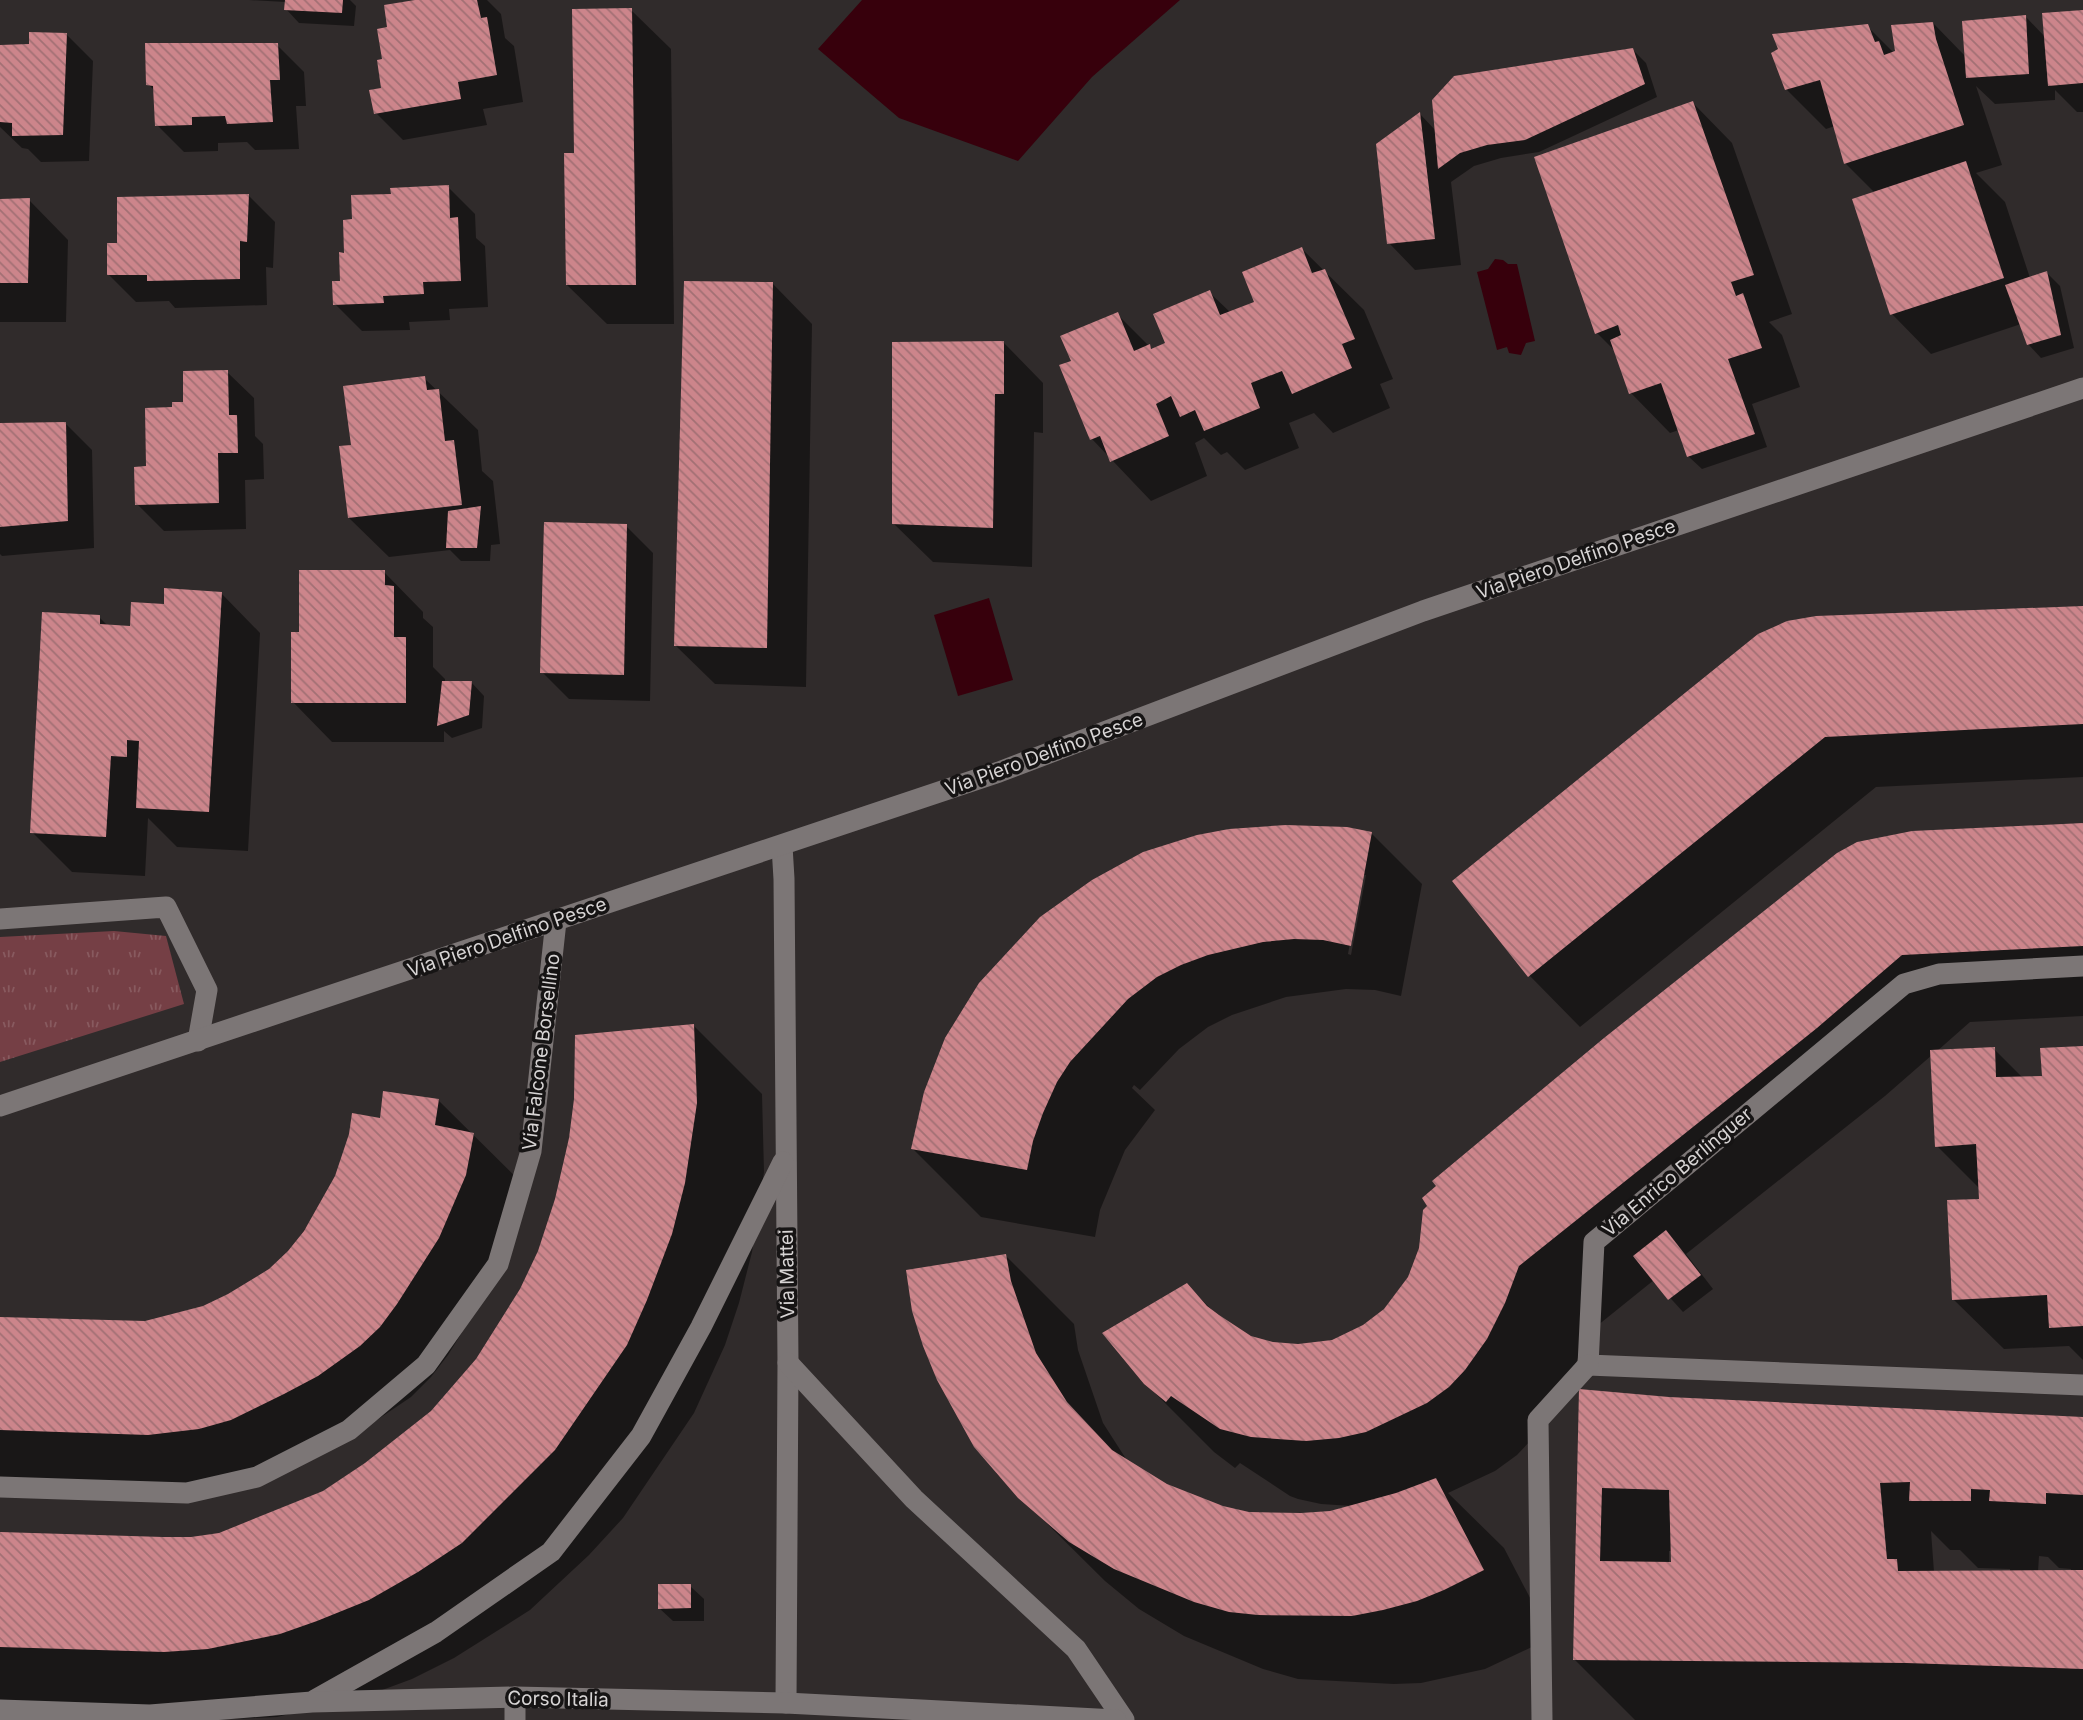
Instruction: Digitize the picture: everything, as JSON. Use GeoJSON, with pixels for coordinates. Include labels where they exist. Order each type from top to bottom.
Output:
{"type":"FeatureCollection","features":[{"type":"Feature","properties":{"kind":"street","name":"Via Piero Delfino Pesce"},"geometry":{"type":"LineString","coordinates":[[0,1106],[999,772],[1423,611],[2083,388]]}},
{"type":"Feature","properties":{"kind":"street","name":"Via Mattei"},"geometry":{"type":"LineString","coordinates":[[782,846],[788,1363],[786,1703]]}},
{"type":"Feature","properties":{"kind":"street"},"geometry":{"type":"LineString","coordinates":[[0,919],[166,907],[207,990],[198,1041]]}},
{"type":"Feature","properties":{"kind":"street","name":"Via Falcone Borsellino"},"geometry":{"type":"LineString","coordinates":[[0,1487],[187,1493],[257,1477],[349,1430],[426,1364],[498,1264],[531,1150],[556,921]]}},
{"type":"Feature","properties":{"kind":"street","name":"Via Enrico Berlinguer"},"geometry":{"type":"LineString","coordinates":[[1588,1365],[1594,1242],[1904,984],[1939,974],[2083,966]]}},
{"type":"Feature","properties":{"kind":"street"},"geometry":{"type":"LineString","coordinates":[[312,1702],[436,1632],[551,1552],[640,1436],[701,1327],[786,1157]]}},
{"type":"Feature","properties":{"kind":"street"},"geometry":{"type":"LineString","coordinates":[[788,1363],[914,1499],[1076,1649],[1124,1720]]}},
{"type":"Feature","properties":{"kind":"street"},"geometry":{"type":"LineString","coordinates":[[1542,1720],[1538,1420],[1588,1365],[2083,1385]]}},
{"type":"Feature","properties":{"kind":"street"},"geometry":{"type":"LineString","coordinates":[[514,1720],[515,1698]]}},
{"type":"Feature","properties":{"kind":"street","name":"Corso Italia"},"geometry":{"type":"LineString","coordinates":[[0,1710],[150,1714],[312,1702],[515,1698],[786,1703],[1116,1720]]}},
{"type":"Feature","properties":{"kind":"green space"},"geometry":{"type":"Polygon","coordinates":[[[114,931],[166,936],[184,1004],[0,1062],[0,937],[114,931]]]}},
{"type":"Feature","properties":{"kind":"shaded area"},"geometry":{"type":"Polygon","coordinates":[[[862,0],[1180,0],[1092,77],[1018,161],[899,118],[818,49],[862,0]]]}},
{"type":"Feature","properties":{"kind":"shaded area"},"geometry":{"type":"Polygon","coordinates":[[[1495,259],[1517,264],[1535,341],[1526,343],[1521,355],[1509,353],[1507,347],[1497,350],[1477,272],[1488,269],[1495,259]]]}},
{"type":"Feature","properties":{"kind":"shaded area"},"geometry":{"type":"Polygon","coordinates":[[[989,598],[1013,680],[958,696],[934,615],[989,598]]]}},
{"type":"Feature","properties":{"kind":"building"},"geometry":{"type":"Polygon","coordinates":[[[285,0],[343,0],[342,13],[284,10],[285,0]]]}},
{"type":"Feature","properties":{"kind":"building"},"geometry":{"type":"Polygon","coordinates":[[[415,0],[477,0],[481,18],[487,17],[497,75],[458,82],[461,99],[374,114],[369,90],[381,88],[377,60],[382,59],[377,29],[387,27],[384,5],[415,0]]]}},
{"type":"Feature","properties":{"kind":"building"},"geometry":{"type":"Polygon","coordinates":[[[632,8],[636,285],[566,285],[564,153],[574,153],[572,9],[632,8]]]}},
{"type":"Feature","properties":{"kind":"building"},"geometry":{"type":"Polygon","coordinates":[[[2083,10],[2083,83],[2048,86],[2042,13],[2083,10]]]}},
{"type":"Feature","properties":{"kind":"building"},"geometry":{"type":"Polygon","coordinates":[[[2026,15],[2029,74],[1966,78],[1962,21],[2026,15]]]}},
{"type":"Feature","properties":{"kind":"building"},"geometry":{"type":"Polygon","coordinates":[[[1933,22],[1964,125],[1844,164],[1820,80],[1785,90],[1771,53],[1778,49],[1772,34],[1868,24],[1884,55],[1895,51],[1891,25],[1933,22]]]}},
{"type":"Feature","properties":{"kind":"building"},"geometry":{"type":"Polygon","coordinates":[[[29,32],[67,33],[63,135],[12,136],[12,123],[0,122],[0,45],[29,44],[29,32]]]}},
{"type":"Feature","properties":{"kind":"building"},"geometry":{"type":"Polygon","coordinates":[[[145,43],[278,43],[280,80],[270,80],[273,122],[227,124],[225,116],[192,117],[192,125],[155,126],[153,86],[146,85],[145,43]]]}},
{"type":"Feature","properties":{"kind":"building"},"geometry":{"type":"Polygon","coordinates":[[[1633,48],[1645,84],[1525,140],[1487,145],[1460,153],[1438,169],[1432,100],[1454,76],[1633,48]]]}},
{"type":"Feature","properties":{"kind":"building"},"geometry":{"type":"Polygon","coordinates":[[[1693,101],[1754,275],[1731,282],[1736,296],[1743,293],[1762,348],[1728,359],[1755,434],[1687,457],[1661,383],[1629,394],[1610,340],[1621,335],[1618,325],[1595,334],[1534,157],[1693,101]]]}},
{"type":"Feature","properties":{"kind":"building"},"geometry":{"type":"Polygon","coordinates":[[[1420,112],[1435,239],[1387,244],[1376,144],[1420,112]]]}},
{"type":"Feature","properties":{"kind":"building"},"geometry":{"type":"Polygon","coordinates":[[[1966,161],[2004,278],[1890,315],[1852,199],[1966,161]]]}},
{"type":"Feature","properties":{"kind":"building"},"geometry":{"type":"Polygon","coordinates":[[[449,185],[450,218],[458,217],[461,281],[423,282],[424,294],[383,296],[384,303],[333,305],[332,281],[340,281],[339,252],[344,253],[343,220],[352,219],[351,195],[391,194],[390,188],[449,185]]]}},
{"type":"Feature","properties":{"kind":"building"},"geometry":{"type":"Polygon","coordinates":[[[249,194],[247,242],[240,241],[240,279],[147,281],[147,275],[107,275],[107,243],[117,243],[117,197],[249,194]]]}},
{"type":"Feature","properties":{"kind":"building"},"geometry":{"type":"Polygon","coordinates":[[[30,198],[28,283],[0,283],[0,199],[30,198]]]}},
{"type":"Feature","properties":{"kind":"building"},"geometry":{"type":"Polygon","coordinates":[[[1302,247],[1312,273],[1325,269],[1355,339],[1342,344],[1352,368],[1292,394],[1282,371],[1251,383],[1260,408],[1204,431],[1195,410],[1180,417],[1171,396],[1156,404],[1169,436],[1110,462],[1100,436],[1090,440],[1059,365],[1071,361],[1060,336],[1118,312],[1134,351],[1150,344],[1151,349],[1165,343],[1153,314],[1210,290],[1220,315],[1254,302],[1242,272],[1302,247]]]}},
{"type":"Feature","properties":{"kind":"building"},"geometry":{"type":"Polygon","coordinates":[[[2047,271],[2061,335],[2027,345],[2005,285],[2047,271]]]}},
{"type":"Feature","properties":{"kind":"building"},"geometry":{"type":"Polygon","coordinates":[[[684,281],[773,282],[767,648],[674,646],[684,281]]]}},
{"type":"Feature","properties":{"kind":"building"},"geometry":{"type":"Polygon","coordinates":[[[1004,341],[1004,394],[995,394],[993,528],[892,524],[892,342],[1004,341]]]}},
{"type":"Feature","properties":{"kind":"building"},"geometry":{"type":"Polygon","coordinates":[[[228,370],[229,415],[237,415],[238,453],[218,453],[219,503],[135,505],[134,467],[146,466],[145,408],[172,407],[172,402],[183,402],[183,371],[228,370]]]}},
{"type":"Feature","properties":{"kind":"building"},"geometry":{"type":"Polygon","coordinates":[[[425,376],[427,390],[439,389],[445,441],[454,440],[462,505],[348,518],[339,446],[351,445],[343,386],[425,376]]]}},
{"type":"Feature","properties":{"kind":"building"},"geometry":{"type":"Polygon","coordinates":[[[66,422],[68,521],[0,527],[0,423],[66,422]]]}},
{"type":"Feature","properties":{"kind":"building"},"geometry":{"type":"Polygon","coordinates":[[[481,506],[477,548],[446,548],[448,511],[481,506]]]}},
{"type":"Feature","properties":{"kind":"building"},"geometry":{"type":"Polygon","coordinates":[[[544,522],[627,524],[624,675],[540,673],[544,522]]]}},
{"type":"Feature","properties":{"kind":"building"},"geometry":{"type":"Polygon","coordinates":[[[299,570],[385,570],[385,585],[394,586],[394,637],[406,637],[406,703],[291,703],[291,632],[299,632],[299,570]]]}},
{"type":"Feature","properties":{"kind":"building"},"geometry":{"type":"Polygon","coordinates":[[[164,588],[222,592],[209,812],[136,808],[139,741],[127,740],[127,757],[111,756],[106,837],[30,833],[42,612],[100,615],[100,624],[130,626],[131,602],[164,604],[164,588]]]}},
{"type":"Feature","properties":{"kind":"building"},"geometry":{"type":"Polygon","coordinates":[[[2083,606],[2083,724],[1825,737],[1528,977],[1452,881],[1758,634],[1787,621],[1816,616],[2083,606]]]}},
{"type":"Feature","properties":{"kind":"building"},"geometry":{"type":"Polygon","coordinates":[[[442,681],[472,681],[469,715],[437,726],[442,681]]]}},
{"type":"Feature","properties":{"kind":"building"},"geometry":{"type":"Polygon","coordinates":[[[2083,823],[2083,946],[1902,955],[1817,1028],[1519,1266],[1487,1339],[1465,1370],[1449,1387],[1427,1403],[1366,1432],[1339,1438],[1306,1441],[1251,1437],[1220,1429],[1171,1396],[1166,1402],[1144,1384],[1102,1333],[1187,1283],[1207,1306],[1219,1315],[1251,1336],[1273,1342],[1298,1344],[1332,1340],[1363,1325],[1384,1309],[1408,1277],[1419,1248],[1423,1210],[1427,1206],[1422,1198],[1436,1186],[1432,1181],[1604,1038],[1837,853],[1857,842],[1912,831],[2083,823]]]}},
{"type":"Feature","properties":{"kind":"building"},"geometry":{"type":"Polygon","coordinates":[[[1286,825],[1347,827],[1372,832],[1351,946],[1323,940],[1263,942],[1208,955],[1157,977],[1128,999],[1070,1062],[1057,1082],[1043,1113],[1027,1170],[911,1149],[924,1092],[945,1038],[979,983],[1040,917],[1092,880],[1143,852],[1197,835],[1229,829],[1286,825]]]}},
{"type":"Feature","properties":{"kind":"building"},"geometry":{"type":"Polygon","coordinates":[[[694,1024],[697,1103],[685,1183],[672,1234],[627,1345],[555,1450],[462,1543],[369,1600],[280,1634],[208,1649],[164,1652],[0,1647],[0,1532],[163,1537],[219,1533],[323,1491],[365,1463],[431,1411],[476,1359],[520,1289],[538,1251],[555,1199],[569,1138],[574,1099],[575,1035],[694,1024]]]}},
{"type":"Feature","properties":{"kind":"building"},"geometry":{"type":"Polygon","coordinates":[[[2083,1046],[2083,1326],[2049,1328],[2047,1295],[1952,1300],[1947,1200],[1979,1199],[1976,1144],[1935,1147],[1930,1050],[1995,1047],[1996,1077],[2042,1076],[2040,1048],[2083,1046]]]}},
{"type":"Feature","properties":{"kind":"building"},"geometry":{"type":"Polygon","coordinates":[[[383,1091],[439,1099],[435,1125],[474,1133],[466,1175],[439,1238],[397,1304],[380,1327],[360,1346],[318,1376],[284,1394],[231,1420],[199,1429],[148,1435],[0,1430],[0,1317],[145,1321],[203,1306],[228,1294],[269,1269],[304,1231],[335,1176],[349,1134],[352,1113],[380,1118],[383,1091]]]}},
{"type":"Feature","properties":{"kind":"building"},"geometry":{"type":"Polygon","coordinates":[[[1666,1230],[1701,1275],[1668,1300],[1633,1256],[1666,1230]]]}},
{"type":"Feature","properties":{"kind":"building"},"geometry":{"type":"Polygon","coordinates":[[[1006,1254],[1011,1281],[1036,1353],[1067,1402],[1112,1450],[1167,1484],[1223,1506],[1249,1512],[1330,1511],[1396,1493],[1436,1478],[1484,1570],[1417,1601],[1383,1610],[1352,1616],[1258,1615],[1229,1612],[1194,1602],[1114,1569],[1069,1542],[1018,1498],[974,1447],[937,1380],[912,1311],[906,1270],[1006,1254]]]}},
{"type":"Feature","properties":{"kind":"building"},"geometry":{"type":"Polygon","coordinates":[[[1579,1389],[1669,1397],[2083,1417],[2083,1495],[2046,1493],[2046,1504],[1989,1501],[1990,1490],[1971,1489],[1971,1501],[1909,1501],[1910,1482],[1880,1483],[1887,1559],[1897,1559],[1898,1571],[2083,1570],[2083,1669],[1906,1663],[1573,1660],[1579,1389]],[[1602,1488],[1600,1561],[1671,1562],[1669,1490],[1602,1488]]]}},
{"type":"Feature","properties":{"kind":"building"},"geometry":{"type":"Polygon","coordinates":[[[658,1584],[691,1584],[691,1608],[658,1609],[658,1584]]]}}]}
